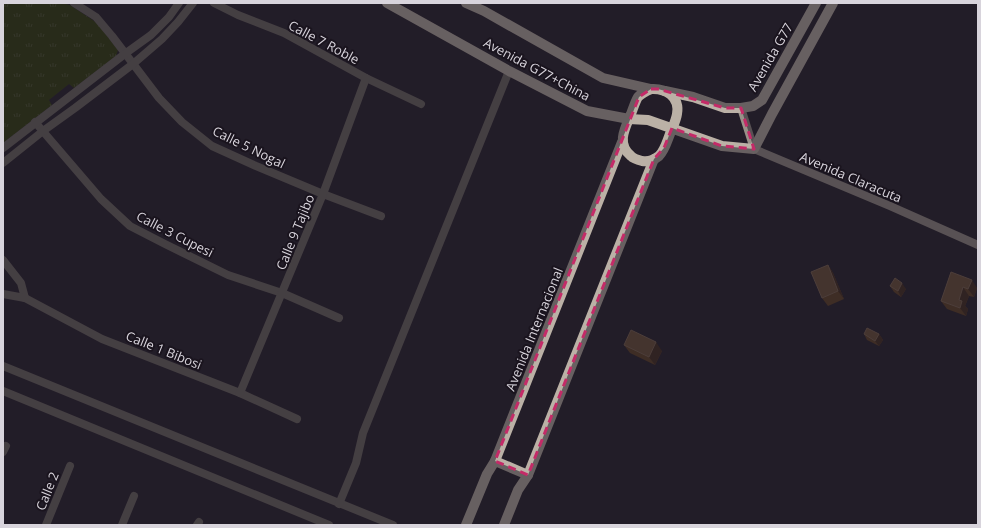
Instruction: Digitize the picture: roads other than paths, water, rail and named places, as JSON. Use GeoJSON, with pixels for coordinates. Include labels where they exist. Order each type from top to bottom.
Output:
{"type":"FeatureCollection","features":[{"type":"Feature","properties":{"kind":"main road","name":"Avenida G77+China"},"geometry":{"type":"LineString","coordinates":[[386,3],[509,71],[587,111],[629,119],[648,120],[722,146],[754,148]]}},
{"type":"Feature","properties":{"kind":"main road","name":"Avenida G77+China"},"geometry":{"type":"LineString","coordinates":[[466,3],[484,11],[603,78],[651,89],[658,88],[665,91]]}},
{"type":"Feature","properties":{"kind":"main road","name":"Avenida G77"},"geometry":{"type":"LineString","coordinates":[[665,91],[693,97],[725,108],[753,106],[762,100],[816,3]]}},
{"type":"Feature","properties":{"kind":"main road"},"geometry":{"type":"LineString","coordinates":[[754,148],[833,3]]}},
{"type":"Feature","properties":{"kind":"main road"},"geometry":{"type":"LineString","coordinates":[[651,89],[644,92],[639,97],[623,135],[622,142],[624,148],[628,154],[640,161],[654,159],[660,154],[664,148],[677,116],[678,108],[676,101],[665,91]]}},
{"type":"Feature","properties":{"kind":"main road","name":"Avenida Internacional"},"geometry":{"type":"LineString","coordinates":[[466,525],[487,474],[495,461],[622,142]]}},
{"type":"Feature","properties":{"kind":"main road"},"geometry":{"type":"LineString","coordinates":[[504,525],[518,490],[528,474],[654,159]]}},
{"type":"Feature","properties":{"kind":"main road"},"geometry":{"type":"LineString","coordinates":[[495,461],[528,474]]}},
{"type":"Feature","properties":{"kind":"street","name":"Calle 5 Nogal"},"geometry":{"type":"LineString","coordinates":[[74,3],[96,17],[126,53],[159,98],[182,122],[212,146],[323,194],[381,216]]}},
{"type":"Feature","properties":{"kind":"street"},"geometry":{"type":"LineString","coordinates":[[3,148],[35,122],[151,35],[169,17],[179,3]]}},
{"type":"Feature","properties":{"kind":"street"},"geometry":{"type":"LineString","coordinates":[[3,163],[43,131],[76,108],[133,64],[162,39],[193,3]]}},
{"type":"Feature","properties":{"kind":"street","name":"Calle 7 Roble"},"geometry":{"type":"LineString","coordinates":[[214,3],[238,15],[284,33],[366,78],[421,104]]}},
{"type":"Feature","properties":{"kind":"street"},"geometry":{"type":"LineString","coordinates":[[339,504],[356,463],[363,433],[509,71]]}},
{"type":"Feature","properties":{"kind":"street","name":"Calle 9 Tajibo"},"geometry":{"type":"LineString","coordinates":[[240,393],[323,194],[366,78]]}},
{"type":"Feature","properties":{"kind":"street"},"geometry":{"type":"LineString","coordinates":[[741,108],[754,148]]}},
{"type":"Feature","properties":{"kind":"street","name":"Calle 3 Cupesi"},"geometry":{"type":"LineString","coordinates":[[35,122],[100,199],[130,226],[228,275],[282,294],[339,318]]}},
{"type":"Feature","properties":{"kind":"street","name":"Avenida Claracuta"},"geometry":{"type":"LineString","coordinates":[[754,148],[978,245]]}},
{"type":"Feature","properties":{"kind":"street"},"geometry":{"type":"LineString","coordinates":[[3,260],[21,283],[25,298]]}},
{"type":"Feature","properties":{"kind":"street","name":"Calle 1 Bibosi"},"geometry":{"type":"LineString","coordinates":[[3,294],[25,298],[102,338],[240,393],[297,420]]}},
{"type":"Feature","properties":{"kind":"street"},"geometry":{"type":"LineString","coordinates":[[3,366],[393,525]]}},
{"type":"Feature","properties":{"kind":"street"},"geometry":{"type":"LineString","coordinates":[[3,391],[329,525]]}},
{"type":"Feature","properties":{"kind":"street","name":"Calle 2"},"geometry":{"type":"LineString","coordinates":[[46,525],[70,466]]}},
{"type":"Feature","properties":{"kind":"street"},"geometry":{"type":"LineString","coordinates":[[122,525],[134,496]]}}]}
